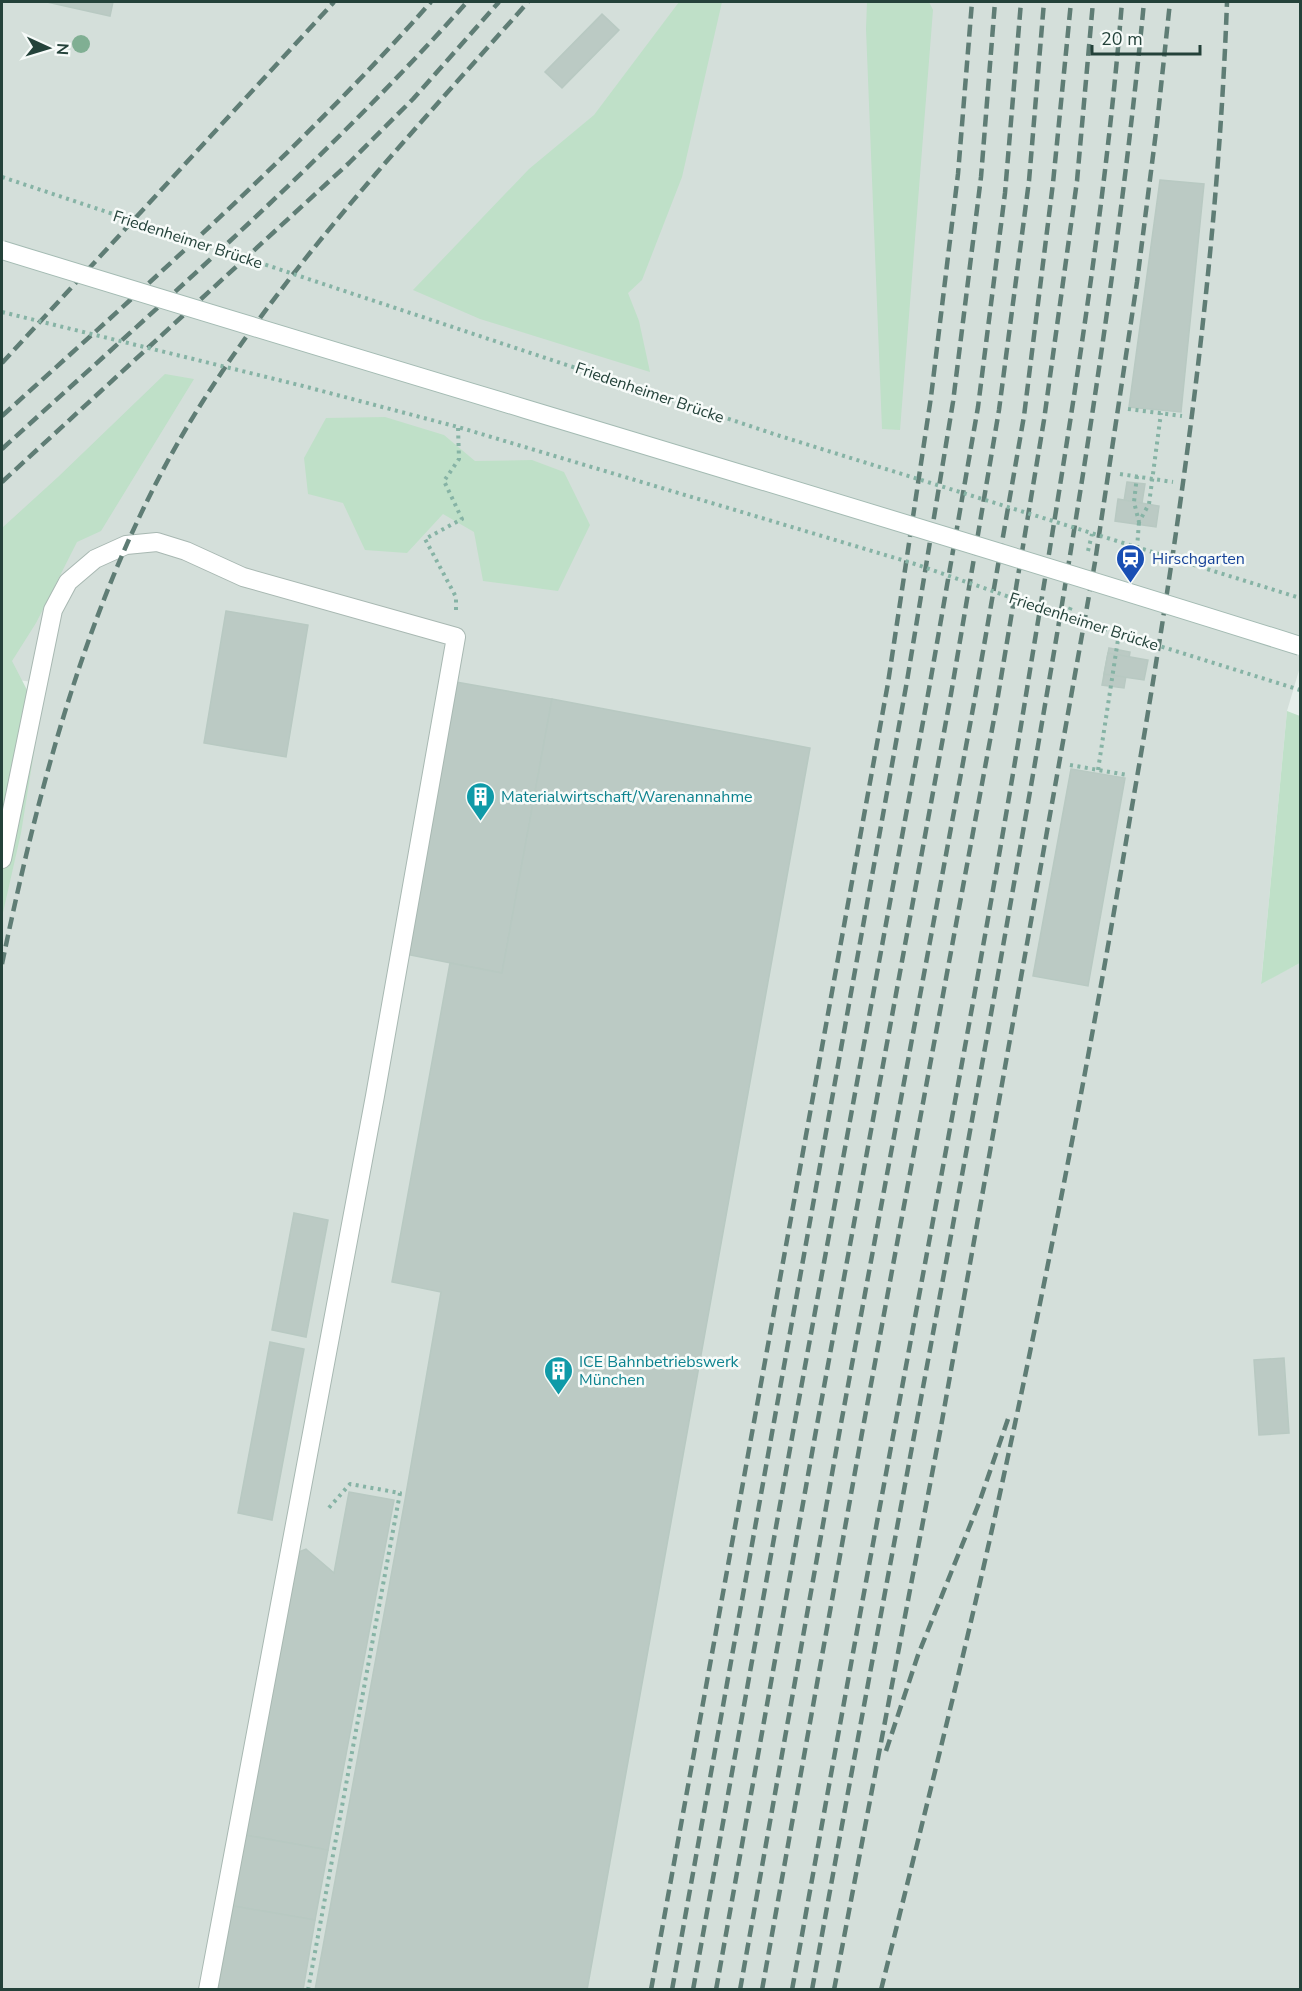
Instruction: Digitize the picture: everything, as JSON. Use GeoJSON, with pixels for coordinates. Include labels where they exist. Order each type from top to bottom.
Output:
{"type":"FeatureCollection","features":[{"type":"Feature","properties":{"kind":"main road"},"geometry":{"type":"LineString","coordinates":[[2,250],[981,546],[1300,646]]}},
{"type":"Feature","properties":{"kind":"main road"},"geometry":{"type":"LineString","coordinates":[[2,859],[53,610],[68,582],[95,559],[126,545],[157,542],[186,551],[243,578],[456,637],[375,1096],[208,1989]]}},
{"type":"Feature","properties":{"kind":"path","name":"Friedenheimer Brücke"},"geometry":{"type":"LineString","coordinates":[[2,177],[780,436],[1300,598]]}},
{"type":"Feature","properties":{"kind":"path","name":"Friedenheimer Brücke"},"geometry":{"type":"LineString","coordinates":[[2,312],[303,386],[458,427],[912,563],[1067,617],[1300,690]]}},
{"type":"Feature","properties":{"kind":"path"},"geometry":{"type":"LineString","coordinates":[[1128,409],[1182,416]]}},
{"type":"Feature","properties":{"kind":"path"},"geometry":{"type":"LineString","coordinates":[[1139,522],[1149,504],[1161,413]]}},
{"type":"Feature","properties":{"kind":"path"},"geometry":{"type":"LineString","coordinates":[[446,576],[425,538],[462,519],[444,481],[459,459],[458,427]]}},
{"type":"Feature","properties":{"kind":"path"},"geometry":{"type":"LineString","coordinates":[[1120,474],[1173,482]]}},
{"type":"Feature","properties":{"kind":"path"},"geometry":{"type":"LineString","coordinates":[[1137,476],[1134,502],[1139,522],[1137,548]]}},
{"type":"Feature","properties":{"kind":"path"},"geometry":{"type":"LineString","coordinates":[[1098,770],[1119,633]]}},
{"type":"Feature","properties":{"kind":"path"},"geometry":{"type":"LineString","coordinates":[[1070,765],[1128,774]]}},
{"type":"Feature","properties":{"kind":"path"},"geometry":{"type":"LineString","coordinates":[[308,1989],[350,1748],[400,1493],[376,1488]]}},
{"type":"Feature","properties":{"kind":"shaded area"},"geometry":{"type":"Polygon","coordinates":[[[2,2],[1300,2],[1300,667],[1287,711],[1261,983],[1300,963],[1300,1989],[2,1989],[2,870],[33,682],[2,678],[2,2]]]}},
{"type":"Feature","properties":{"kind":"green space"},"geometry":{"type":"Polygon","coordinates":[[[679,2],[722,2],[682,177],[642,280],[628,293],[639,321],[650,372],[480,319],[413,290],[529,169],[594,115],[679,2]]]}},
{"type":"Feature","properties":{"kind":"green space"},"geometry":{"type":"Polygon","coordinates":[[[867,2],[929,2],[933,10],[900,430],[882,429],[866,29],[867,2]]]}},
{"type":"Feature","properties":{"kind":"green space"},"geometry":{"type":"Polygon","coordinates":[[[165,374],[194,379],[101,531],[77,542],[36,623],[12,661],[40,715],[21,833],[2,917],[2,528],[165,374]]]}},
{"type":"Feature","properties":{"kind":"green space"},"geometry":{"type":"Polygon","coordinates":[[[385,417],[444,435],[475,461],[532,460],[564,472],[590,525],[558,591],[483,581],[474,532],[443,514],[407,553],[365,550],[343,503],[308,494],[304,458],[326,418],[385,417]]]}},
{"type":"Feature","properties":{"kind":"green space"},"geometry":{"type":"Polygon","coordinates":[[[1287,711],[1300,716],[1300,963],[1261,984],[1287,711]]]}},
{"type":"Feature","properties":{"kind":"building"},"geometry":{"type":"Polygon","coordinates":[[[47,2],[113,2],[110,16],[47,2]]]}},
{"type":"Feature","properties":{"kind":"building"},"geometry":{"type":"Polygon","coordinates":[[[602,14],[619,30],[562,88],[545,72],[602,14]]]}},
{"type":"Feature","properties":{"kind":"building"},"geometry":{"type":"Polygon","coordinates":[[[1160,180],[1204,184],[1181,412],[1129,407],[1160,180]]]}},
{"type":"Feature","properties":{"kind":"building"},"geometry":{"type":"Polygon","coordinates":[[[1127,482],[1145,484],[1142,503],[1124,501],[1127,482]]]}},
{"type":"Feature","properties":{"kind":"building"},"geometry":{"type":"Polygon","coordinates":[[[1118,499],[1159,506],[1156,527],[1115,521],[1118,499]]]}},
{"type":"Feature","properties":{"kind":"building"},"geometry":{"type":"Polygon","coordinates":[[[226,611],[308,625],[286,757],[204,743],[226,611]]]}},
{"type":"Feature","properties":{"kind":"building"},"geometry":{"type":"Polygon","coordinates":[[[1109,648],[1130,652],[1124,688],[1102,685],[1109,648]]]}},
{"type":"Feature","properties":{"kind":"building"},"geometry":{"type":"Polygon","coordinates":[[[1108,653],[1148,660],[1144,680],[1104,674],[1108,653]]]}},
{"type":"Feature","properties":{"kind":"building","name":"Materialwirtschaft/Warenannahme"},"geometry":{"type":"Polygon","coordinates":[[[456,682],[552,699],[502,973],[405,954],[456,682]]]}},
{"type":"Feature","properties":{"kind":"building","name":"ICE Bahnbetriebswerk München"},"geometry":{"type":"Polygon","coordinates":[[[552,699],[810,748],[587,1990],[315,1990],[441,1292],[392,1282],[450,963],[502,973],[552,699]]]}},
{"type":"Feature","properties":{"kind":"building"},"geometry":{"type":"Polygon","coordinates":[[[1071,769],[1125,778],[1088,986],[1033,976],[1071,769]]]}},
{"type":"Feature","properties":{"kind":"building"},"geometry":{"type":"Polygon","coordinates":[[[294,1213],[328,1220],[306,1337],[272,1330],[294,1213]]]}},
{"type":"Feature","properties":{"kind":"building"},"geometry":{"type":"Polygon","coordinates":[[[270,1342],[304,1349],[272,1520],[238,1513],[270,1342]]]}},
{"type":"Feature","properties":{"kind":"building"},"geometry":{"type":"Polygon","coordinates":[[[1284,1358],[1289,1433],[1259,1435],[1254,1360],[1284,1358]]]}},
{"type":"Feature","properties":{"kind":"building"},"geometry":{"type":"Polygon","coordinates":[[[349,1492],[394,1500],[328,1850],[245,1835],[296,1553],[306,1549],[334,1573],[349,1492]]]}},
{"type":"Feature","properties":{"kind":"building"},"geometry":{"type":"Polygon","coordinates":[[[245,1835],[328,1850],[315,1920],[233,1906],[245,1835]]]}},
{"type":"Feature","properties":{"kind":"building"},"geometry":{"type":"Polygon","coordinates":[[[233,1906],[315,1920],[303,1990],[218,1990],[233,1906]]]}},
{"type":"Feature","properties":{"kind":"railway"},"geometry":{"type":"LineString","coordinates":[[2,363],[334,2]]}},
{"type":"Feature","properties":{"kind":"railway"},"geometry":{"type":"LineString","coordinates":[[2,416],[168,266],[276,163],[381,57],[431,2]]}},
{"type":"Feature","properties":{"kind":"railway"},"geometry":{"type":"LineString","coordinates":[[2,449],[299,176],[467,2]]}},
{"type":"Feature","properties":{"kind":"railway"},"geometry":{"type":"LineString","coordinates":[[2,482],[349,163],[413,99],[499,2]]}},
{"type":"Feature","properties":{"kind":"railway"},"geometry":{"type":"LineString","coordinates":[[2,964],[35,818],[77,673],[132,533],[165,466],[203,401],[239,347],[316,245],[528,2]]}},
{"type":"Feature","properties":{"kind":"railway"},"geometry":{"type":"LineString","coordinates":[[651,1990],[888,683],[931,397],[958,174],[972,2]]}},
{"type":"Feature","properties":{"kind":"railway"},"geometry":{"type":"LineString","coordinates":[[672,1990],[907,681],[953,402],[981,177],[995,2]]}},
{"type":"Feature","properties":{"kind":"railway"},"geometry":{"type":"LineString","coordinates":[[693,1990],[978,407],[1005,193],[1021,2]]}},
{"type":"Feature","properties":{"kind":"railway"},"geometry":{"type":"LineString","coordinates":[[716,1990],[951,694],[999,410],[1029,181],[1044,2]]}},
{"type":"Feature","properties":{"kind":"railway"},"geometry":{"type":"LineString","coordinates":[[740,1990],[1024,416],[1053,183],[1071,2]]}},
{"type":"Feature","properties":{"kind":"railway"},"geometry":{"type":"LineString","coordinates":[[762,1990],[996,708],[1044,420],[1077,181],[1093,2]]}},
{"type":"Feature","properties":{"kind":"railway"},"geometry":{"type":"LineString","coordinates":[[792,1990],[965,1048],[1015,760],[1058,499],[1095,251],[1122,2]]}},
{"type":"Feature","properties":{"kind":"railway"},"geometry":{"type":"LineString","coordinates":[[812,1990],[996,987],[1057,634],[1106,318],[1144,2]]}},
{"type":"Feature","properties":{"kind":"railway"},"geometry":{"type":"LineString","coordinates":[[834,1990],[940,1432],[1095,562],[1137,282],[1170,2]]}},
{"type":"Feature","properties":{"kind":"railway"},"geometry":{"type":"LineString","coordinates":[[881,1990],[940,1753],[1014,1429],[1084,1080],[1115,905],[1164,615],[1192,412],[1214,207],[1227,2]]}},
{"type":"Feature","properties":{"kind":"railway"},"geometry":{"type":"LineString","coordinates":[[886,1751],[918,1655],[979,1503],[1008,1419]]}},
{"type":"Feature","properties":{"kind":"place","name":"Hirschgarten"},"geometry":{"type":"Point","coordinates":[1131,584]}},
{"type":"Feature","properties":{"kind":"place","name":"Materialwirtschaft/Warenannahme"},"geometry":{"type":"Point","coordinates":[480,822]}},
{"type":"Feature","properties":{"kind":"place","name":"ICE Bahnbetriebswerk München"},"geometry":{"type":"Point","coordinates":[558,1396]}}]}
